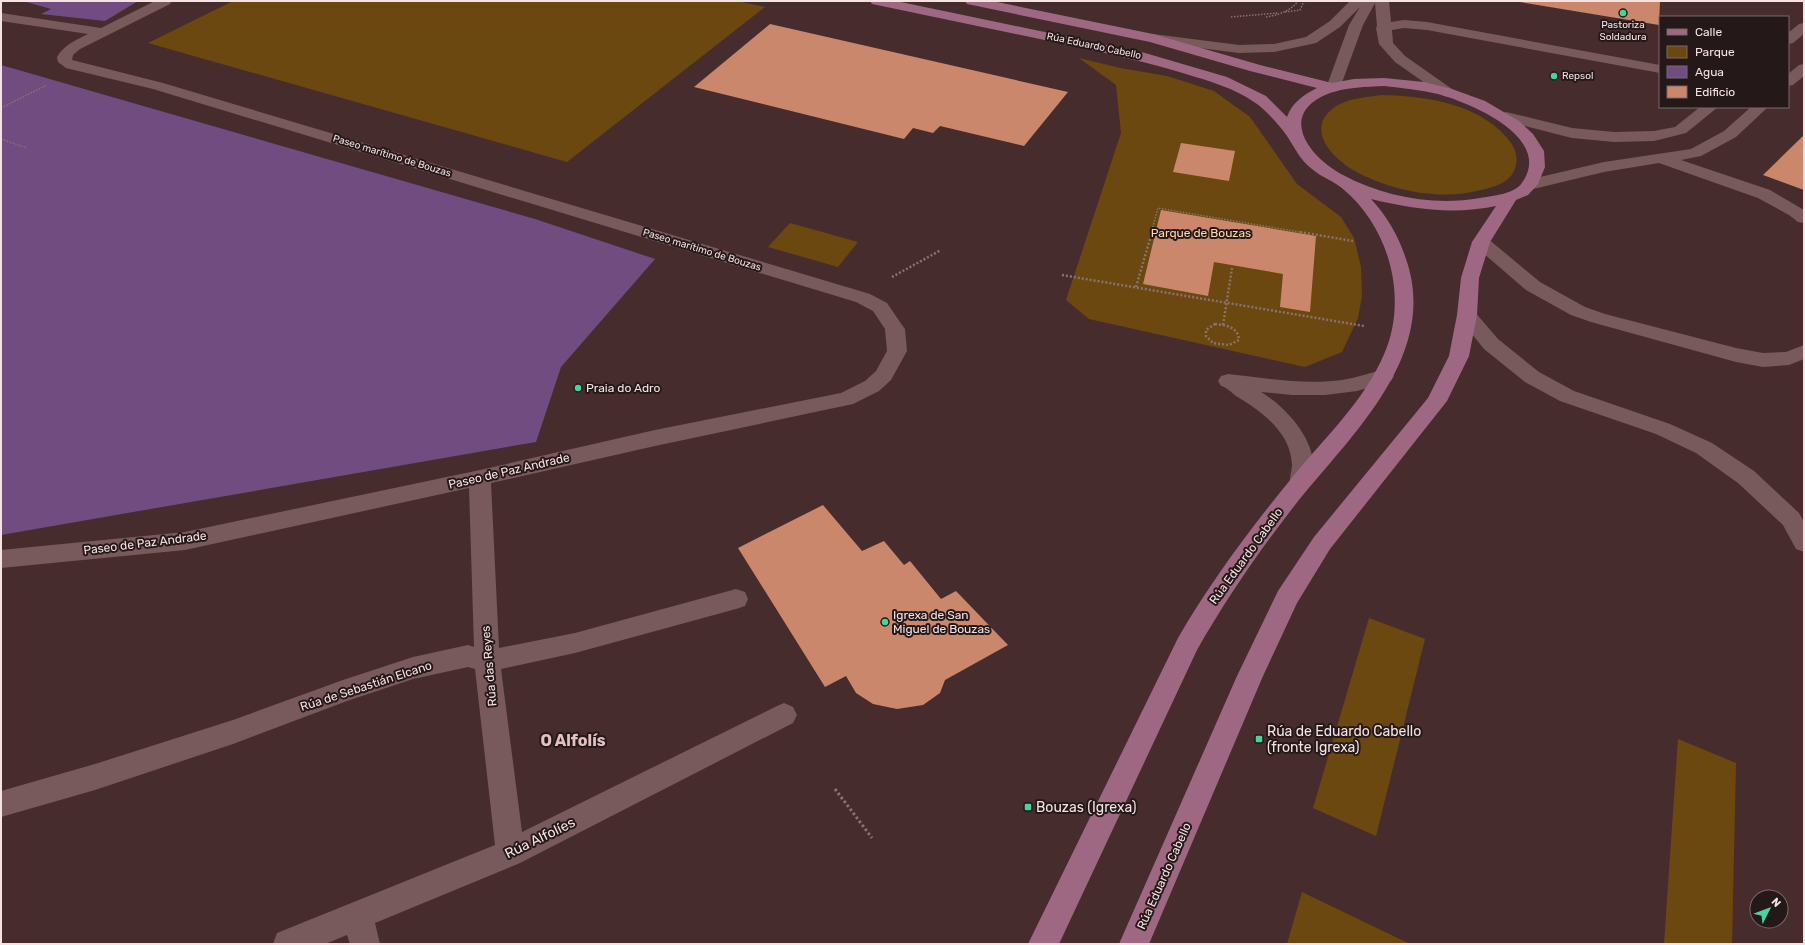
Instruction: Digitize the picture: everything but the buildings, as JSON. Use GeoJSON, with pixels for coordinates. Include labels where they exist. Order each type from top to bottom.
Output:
{"type":"FeatureCollection","features":[{"type":"Feature","properties":{"kind":"main road","name":"Rúa Eduardo Cabello"},"geometry":{"type":"LineString","coordinates":[[877,1],[1145,57],[1222,80],[1261,99],[1292,132],[1301,150],[1320,168],[1348,184],[1370,208],[1386,233],[1397,257],[1402,276],[1406,303],[1403,330],[1396,351],[1384,376],[1366,401],[1254,541],[1210,604],[1095,833],[1043,944]]}},
{"type":"Feature","properties":{"kind":"main road","name":"Rúa Eduardo Cabello"},"geometry":{"type":"LineString","coordinates":[[972,1],[1153,38],[1255,68],[1333,88]]}},
{"type":"Feature","properties":{"kind":"main road"},"geometry":{"type":"LineString","coordinates":[[1292,132],[1294,115],[1304,101],[1324,90],[1357,83],[1384,82],[1413,85],[1447,92],[1478,103],[1506,117],[1525,134],[1536,152],[1538,170],[1529,185],[1509,198],[1474,206],[1432,206],[1388,198],[1348,184]]}},
{"type":"Feature","properties":{"kind":"main road","name":"Rúa Eduardo Cabello"},"geometry":{"type":"LineString","coordinates":[[1134,944],[1252,670],[1287,598],[1322,544],[1437,401],[1459,356],[1467,315],[1470,278],[1481,242],[1509,198]]}},
{"type":"Feature","properties":{"kind":"street","name":"Paseo marítimo de Bouzas"},"geometry":{"type":"LineString","coordinates":[[165,1],[102,32],[67,52],[64,58],[65,62],[71,65],[158,86],[833,290]]}},
{"type":"Feature","properties":{"kind":"street"},"geometry":{"type":"LineString","coordinates":[[1153,38],[1239,49],[1274,48],[1311,40],[1335,24],[1358,1]]}},
{"type":"Feature","properties":{"kind":"street"},"geometry":{"type":"LineString","coordinates":[[1333,88],[1356,25],[1370,1]]}},
{"type":"Feature","properties":{"kind":"street"},"geometry":{"type":"LineString","coordinates":[[1382,1],[1383,28],[1386,44],[1400,59],[1447,92]]}},
{"type":"Feature","properties":{"kind":"street"},"geometry":{"type":"LineString","coordinates":[[1,17],[102,32]]}},
{"type":"Feature","properties":{"kind":"street"},"geometry":{"type":"LineString","coordinates":[[1383,28],[1404,24],[1427,26],[1659,69]]}},
{"type":"Feature","properties":{"kind":"street"},"geometry":{"type":"LineString","coordinates":[[1789,39],[1804,27]]}},
{"type":"Feature","properties":{"kind":"street"},"geometry":{"type":"LineString","coordinates":[[1789,81],[1804,68]]}},
{"type":"Feature","properties":{"kind":"street"},"geometry":{"type":"LineString","coordinates":[[1506,117],[1572,133],[1614,137],[1654,136],[1680,130],[1709,108]]}},
{"type":"Feature","properties":{"kind":"street"},"geometry":{"type":"LineString","coordinates":[[1529,185],[1604,167],[1664,159],[1695,153],[1723,139],[1759,108]]}},
{"type":"Feature","properties":{"kind":"street"},"geometry":{"type":"LineString","coordinates":[[1664,159],[1764,194],[1795,211],[1804,218]]}},
{"type":"Feature","properties":{"kind":"street"},"geometry":{"type":"LineString","coordinates":[[1481,242],[1533,286],[1578,311],[1598,318],[1736,355],[1763,360],[1789,358],[1804,352]]}},
{"type":"Feature","properties":{"kind":"street","name":"Paseo de Paz Andrade"},"geometry":{"type":"LineString","coordinates":[[1,559],[185,541],[480,478],[655,438],[846,400],[872,386],[884,375],[897,351],[895,329],[880,306],[863,298],[833,290]]}},
{"type":"Feature","properties":{"kind":"street"},"geometry":{"type":"LineString","coordinates":[[1467,315],[1491,344],[1532,377],[1567,396],[1663,429],[1704,448],[1746,477],[1791,519],[1804,543]]}},
{"type":"Feature","properties":{"kind":"street"},"geometry":{"type":"LineString","coordinates":[[1300,483],[1303,465],[1298,445],[1285,423],[1266,404],[1228,381],[1291,388],[1331,388],[1357,384],[1384,376]]}},
{"type":"Feature","properties":{"kind":"street","name":"Rúa das Reyes"},"geometry":{"type":"LineString","coordinates":[[480,478],[487,661],[510,853]]}},
{"type":"Feature","properties":{"kind":"street","name":"Rúa de Sebastián Elcano"},"geometry":{"type":"LineString","coordinates":[[1,804],[95,777],[233,732],[343,691],[413,668],[468,656],[487,661],[575,643],[736,599]]}},
{"type":"Feature","properties":{"kind":"street","name":"Rúa Alfolíes"},"geometry":{"type":"LineString","coordinates":[[288,944],[510,853],[784,715]]}},
{"type":"Feature","properties":{"kind":"street"},"geometry":{"type":"LineString","coordinates":[[358,915],[364,944]]}},
{"type":"Feature","properties":{"kind":"path"},"geometry":{"type":"LineString","coordinates":[[1225,18],[1300,10],[1304,1]]}},
{"type":"Feature","properties":{"kind":"path"},"geometry":{"type":"LineString","coordinates":[[1,108],[47,85]]}},
{"type":"Feature","properties":{"kind":"path"},"geometry":{"type":"LineString","coordinates":[[1,139],[27,148]]}},
{"type":"Feature","properties":{"kind":"path"},"geometry":{"type":"LineString","coordinates":[[1136,287],[1158,208],[1353,241]]}},
{"type":"Feature","properties":{"kind":"path"},"geometry":{"type":"LineString","coordinates":[[890,279],[941,250]]}},
{"type":"Feature","properties":{"kind":"path"},"geometry":{"type":"LineString","coordinates":[[1223,325],[1232,268]]}},
{"type":"Feature","properties":{"kind":"path"},"geometry":{"type":"LineString","coordinates":[[1062,275],[1112,285],[1136,287],[1364,326]]}},
{"type":"Feature","properties":{"kind":"path"},"geometry":{"type":"LineString","coordinates":[[1216,324],[1223,325],[1230,326],[1236,330],[1239,335],[1239,340],[1235,344],[1220,346],[1208,339],[1206,330],[1216,324]]}},
{"type":"Feature","properties":{"kind":"path"},"geometry":{"type":"LineString","coordinates":[[835,790],[872,838]]}},
{"type":"Feature","properties":{"kind":"green space"},"geometry":{"type":"Polygon","coordinates":[[[233,1],[737,1],[765,7],[567,162],[148,43],[233,1]]]}},
{"type":"Feature","properties":{"kind":"green space","name":"Parque de Bouzas"},"geometry":{"type":"Polygon","coordinates":[[[1079,58],[1120,68],[1167,76],[1214,91],[1250,117],[1297,184],[1341,217],[1354,238],[1361,267],[1362,296],[1358,318],[1342,352],[1305,367],[1089,319],[1066,300],[1121,133],[1116,85],[1079,58]]]}},
{"type":"Feature","properties":{"kind":"green space"},"geometry":{"type":"Polygon","coordinates":[[[1382,95],[1417,97],[1435,100],[1469,111],[1485,119],[1499,130],[1511,143],[1517,159],[1514,172],[1505,181],[1493,187],[1466,193],[1433,194],[1400,189],[1369,178],[1355,171],[1329,150],[1321,131],[1322,122],[1328,113],[1338,105],[1359,98],[1382,95]]]}},
{"type":"Feature","properties":{"kind":"green space"},"geometry":{"type":"Polygon","coordinates":[[[790,223],[858,242],[838,267],[768,247],[790,223]]]}},
{"type":"Feature","properties":{"kind":"green space"},"geometry":{"type":"Polygon","coordinates":[[[1369,618],[1425,639],[1376,836],[1313,808],[1369,618]]]}},
{"type":"Feature","properties":{"kind":"green space"},"geometry":{"type":"Polygon","coordinates":[[[1678,739],[1736,763],[1732,944],[1664,944],[1678,739]]]}},
{"type":"Feature","properties":{"kind":"green space"},"geometry":{"type":"Polygon","coordinates":[[[1302,892],[1410,944],[1287,944],[1302,892]]]}},
{"type":"Feature","properties":{"kind":"water"},"geometry":{"type":"Polygon","coordinates":[[[23,1],[138,1],[105,21],[41,14],[51,9],[23,1]]]}},
{"type":"Feature","properties":{"kind":"water"},"geometry":{"type":"Polygon","coordinates":[[[1,65],[535,219],[655,259],[561,367],[536,442],[1,535],[1,65]]]}},
{"type":"Feature","properties":{"kind":"place","name":"Pastoriza Soldadura"},"geometry":{"type":"Point","coordinates":[1623,13]}},
{"type":"Feature","properties":{"kind":"place","name":"Repsol"},"geometry":{"type":"Point","coordinates":[1554,76]}},
{"type":"Feature","properties":{"kind":"place","name":"Praia do Adro"},"geometry":{"type":"Point","coordinates":[578,388]}},
{"type":"Feature","properties":{"kind":"place","name":"Igrexa de San Miguel de Bouzas"},"geometry":{"type":"Point","coordinates":[885,622]}},
{"type":"Feature","properties":{"kind":"place","name":"Rúa de Eduardo Cabello (fronte Igrexa)"},"geometry":{"type":"Point","coordinates":[1259,739]}},
{"type":"Feature","properties":{"kind":"place","name":"Bouzas (Igrexa)"},"geometry":{"type":"Point","coordinates":[1028,807]}},
{"type":"Feature","properties":{"kind":"district","name":"O Alfolís"},"geometry":{"type":"Point","coordinates":[573,740]}}]}
